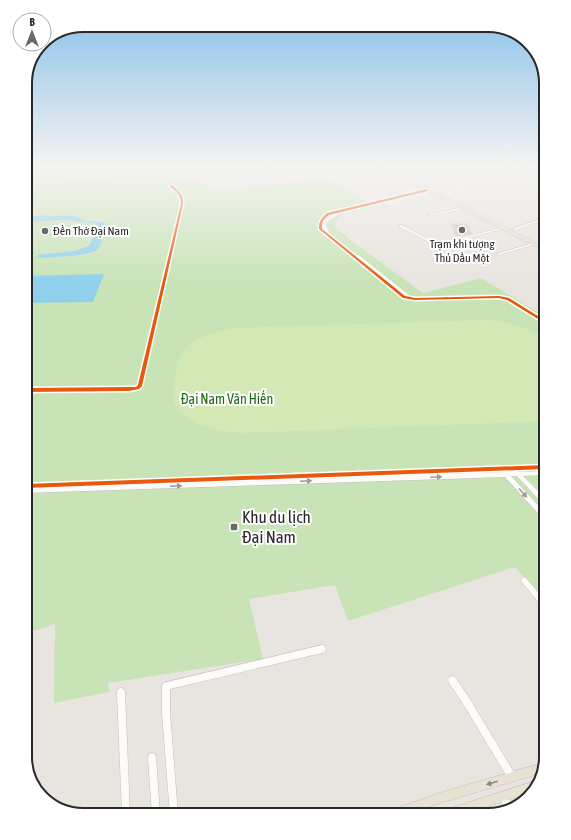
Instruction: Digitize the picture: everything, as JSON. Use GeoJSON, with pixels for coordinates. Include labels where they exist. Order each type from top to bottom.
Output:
{"type":"FeatureCollection","features":[{"type":"Feature","properties":{"kind":"highway"},"geometry":{"type":"LineString","coordinates":[[456,204],[539,246]]}},
{"type":"Feature","properties":{"kind":"highway"},"geometry":{"type":"LineString","coordinates":[[464,204],[539,242]]}},
{"type":"Feature","properties":{"kind":"main road"},"geometry":{"type":"LineString","coordinates":[[412,808],[440,798],[537,770]]}},
{"type":"Feature","properties":{"kind":"main road"},"geometry":{"type":"LineString","coordinates":[[466,808],[528,789]]}},
{"type":"Feature","properties":{"kind":"street"},"geometry":{"type":"LineString","coordinates":[[32,390],[129,389],[137,388],[140,385],[148,356],[182,204]]}},
{"type":"Feature","properties":{"kind":"street"},"geometry":{"type":"LineString","coordinates":[[371,204],[328,214],[321,221],[321,229],[404,297],[415,299],[499,297],[508,299],[539,319]]}},
{"type":"Feature","properties":{"kind":"street"},"geometry":{"type":"LineString","coordinates":[[377,204],[337,214],[326,221],[324,225],[325,228],[347,248],[408,296],[499,295],[513,300],[539,316]]}},
{"type":"Feature","properties":{"kind":"street"},"geometry":{"type":"LineString","coordinates":[[430,215],[464,208]]}},
{"type":"Feature","properties":{"kind":"street"},"geometry":{"type":"LineString","coordinates":[[514,229],[539,220]]}},
{"type":"Feature","properties":{"kind":"street"},"geometry":{"type":"LineString","coordinates":[[401,226],[436,245],[504,228]]}},
{"type":"Feature","properties":{"kind":"street"},"geometry":{"type":"LineString","coordinates":[[498,254],[534,244]]}},
{"type":"Feature","properties":{"kind":"street"},"geometry":{"type":"LineString","coordinates":[[32,486],[539,467]]}},
{"type":"Feature","properties":{"kind":"street"},"geometry":{"type":"LineString","coordinates":[[500,468],[539,510]]}},
{"type":"Feature","properties":{"kind":"street"},"geometry":{"type":"LineString","coordinates":[[512,468],[539,496]]}},
{"type":"Feature","properties":{"kind":"street"},"geometry":{"type":"LineString","coordinates":[[32,491],[539,473]]}},
{"type":"Feature","properties":{"kind":"street"},"geometry":{"type":"LineString","coordinates":[[524,580],[539,598]]}},
{"type":"Feature","properties":{"kind":"street"},"geometry":{"type":"LineString","coordinates":[[173,808],[164,690],[166,686],[322,649]]}},
{"type":"Feature","properties":{"kind":"street"},"geometry":{"type":"LineString","coordinates":[[452,680],[466,699],[512,777]]}},
{"type":"Feature","properties":{"kind":"street"},"geometry":{"type":"LineString","coordinates":[[121,692],[126,808]]}},
{"type":"Feature","properties":{"kind":"street"},"geometry":{"type":"LineString","coordinates":[[152,757],[156,808]]}},
{"type":"Feature","properties":{"kind":"street"},"geometry":{"type":"LineString","coordinates":[[503,796],[507,804]]}},
{"type":"Feature","properties":{"kind":"green space","name":"Đại Nam Văn Hiến"},"geometry":{"type":"Polygon","coordinates":[[[32,204],[370,204],[375,207],[349,212],[338,218],[335,226],[349,239],[423,293],[481,278],[539,313],[539,594],[515,567],[348,621],[335,585],[249,599],[263,659],[108,683],[109,692],[54,703],[55,624],[32,632],[32,204]]]}},
{"type":"Feature","properties":{"kind":"green space"},"geometry":{"type":"Polygon","coordinates":[[[489,320],[518,326],[539,334],[539,421],[243,433],[205,427],[188,418],[175,404],[173,397],[179,360],[184,351],[196,341],[219,331],[234,328],[489,320]]]}},
{"type":"Feature","properties":{"kind":"water"},"geometry":{"type":"Polygon","coordinates":[[[46,215],[50,217],[73,216],[81,218],[84,221],[104,222],[106,227],[99,247],[94,252],[69,256],[36,258],[38,255],[74,251],[89,246],[98,226],[97,224],[66,220],[32,222],[32,216],[46,215]]]}},
{"type":"Feature","properties":{"kind":"water"},"geometry":{"type":"Polygon","coordinates":[[[104,274],[93,302],[32,303],[32,276],[104,274]]]}},
{"type":"Feature","properties":{"kind":"building","name":"Trạm khí tượng Thủ Dầu Một"},"geometry":{"type":"Polygon","coordinates":[[[451,224],[467,224],[472,234],[456,236],[451,224]]]}},
{"type":"Feature","properties":{"kind":"cycle path"},"geometry":{"type":"LineString","coordinates":[[32,390],[129,389],[137,388],[140,385],[182,204]]}},
{"type":"Feature","properties":{"kind":"cycle path"},"geometry":{"type":"LineString","coordinates":[[368,204],[328,214],[324,217],[320,224],[321,229],[404,297],[415,299],[499,297],[508,299],[539,319]]}},
{"type":"Feature","properties":{"kind":"cycle path"},"geometry":{"type":"LineString","coordinates":[[32,486],[539,467]]}},
{"type":"Feature","properties":{"kind":"place","name":"Trạm khí tượng Thủ Dầu Một"},"geometry":{"type":"Point","coordinates":[462,230]}},
{"type":"Feature","properties":{"kind":"place","name":"Đền Thờ Đại Nam"},"geometry":{"type":"Point","coordinates":[45,231]}},
{"type":"Feature","properties":{"kind":"place","name":"Khu du lịch Đại Nam"},"geometry":{"type":"Point","coordinates":[234,527]}}]}
